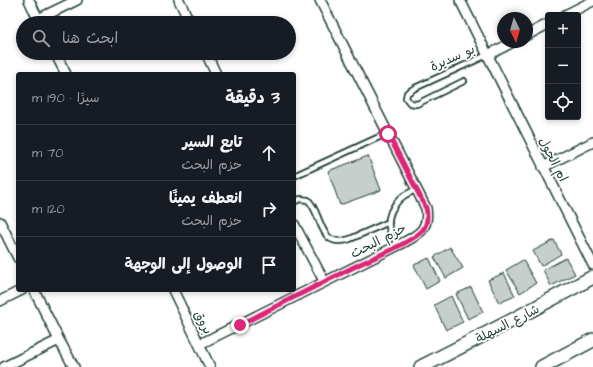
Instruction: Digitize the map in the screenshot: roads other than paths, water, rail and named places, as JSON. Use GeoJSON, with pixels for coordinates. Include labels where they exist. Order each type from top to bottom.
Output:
{"type":"FeatureCollection","features":[{"type":"Feature","properties":{"kind":"street"},"geometry":{"type":"LineString","coordinates":[[29,0],[37,16]]}},
{"type":"Feature","properties":{"kind":"street"},"geometry":{"type":"LineString","coordinates":[[48,16],[77,0]]}},
{"type":"Feature","properties":{"kind":"street"},"geometry":{"type":"LineString","coordinates":[[179,0],[187,16]]}},
{"type":"Feature","properties":{"kind":"street","name":"حزم البحث"},"geometry":{"type":"LineString","coordinates":[[200,344],[399,245],[421,232],[427,222],[428,215],[426,208],[320,0]]}},
{"type":"Feature","properties":{"kind":"street","name":"ام الحول"},"geometry":{"type":"LineString","coordinates":[[460,0],[593,265]]}},
{"type":"Feature","properties":{"kind":"street"},"geometry":{"type":"LineString","coordinates":[[571,12],[593,1]]}},
{"type":"Feature","properties":{"kind":"street"},"geometry":{"type":"LineString","coordinates":[[533,32],[545,26]]}},
{"type":"Feature","properties":{"kind":"street","name":"بو سديرة"},"geometry":{"type":"LineString","coordinates":[[488,55],[501,48]]}},
{"type":"Feature","properties":{"kind":"street"},"geometry":{"type":"LineString","coordinates":[[59,60],[65,72]]}},
{"type":"Feature","properties":{"kind":"street"},"geometry":{"type":"LineString","coordinates":[[209,60],[215,72]]}},
{"type":"Feature","properties":{"kind":"street"},"geometry":{"type":"LineString","coordinates":[[543,167],[593,142]]}},
{"type":"Feature","properties":{"kind":"street"},"geometry":{"type":"LineString","coordinates":[[0,222],[16,254]]}},
{"type":"Feature","properties":{"kind":"street"},"geometry":{"type":"LineString","coordinates":[[296,228],[324,281]]}},
{"type":"Feature","properties":{"kind":"street","name":"شارع السهلة"},"geometry":{"type":"LineString","coordinates":[[421,367],[593,277]]}},
{"type":"Feature","properties":{"kind":"street"},"geometry":{"type":"LineString","coordinates":[[0,301],[18,292]]}},
{"type":"Feature","properties":{"kind":"street"},"geometry":{"type":"LineString","coordinates":[[35,292],[74,367]]}},
{"type":"Feature","properties":{"kind":"street","name":"بروق"},"geometry":{"type":"LineString","coordinates":[[174,292],[210,367]]}},
{"type":"Feature","properties":{"kind":"street"},"geometry":{"type":"LineString","coordinates":[[4,367],[59,340]]}},
{"type":"Feature","properties":{"kind":"street"},"geometry":{"type":"LineString","coordinates":[[542,367],[593,340]]}},
{"type":"Feature","properties":{"kind":"lane","name":"بو سديرة"},"geometry":{"type":"LineString","coordinates":[[464,82],[417,104],[410,103],[406,98],[407,92],[488,55]]}},
{"type":"Feature","properties":{"kind":"lane"},"geometry":{"type":"LineString","coordinates":[[296,175],[388,134]]}},
{"type":"Feature","properties":{"kind":"lane"},"geometry":{"type":"LineString","coordinates":[[399,245],[390,232],[389,222],[391,212],[395,204],[402,196],[410,191],[417,190]]}},
{"type":"Feature","properties":{"kind":"lane"},"geometry":{"type":"LineString","coordinates":[[296,201],[300,199],[308,200],[323,231],[327,236],[338,241],[350,239],[389,222]]}}]}
